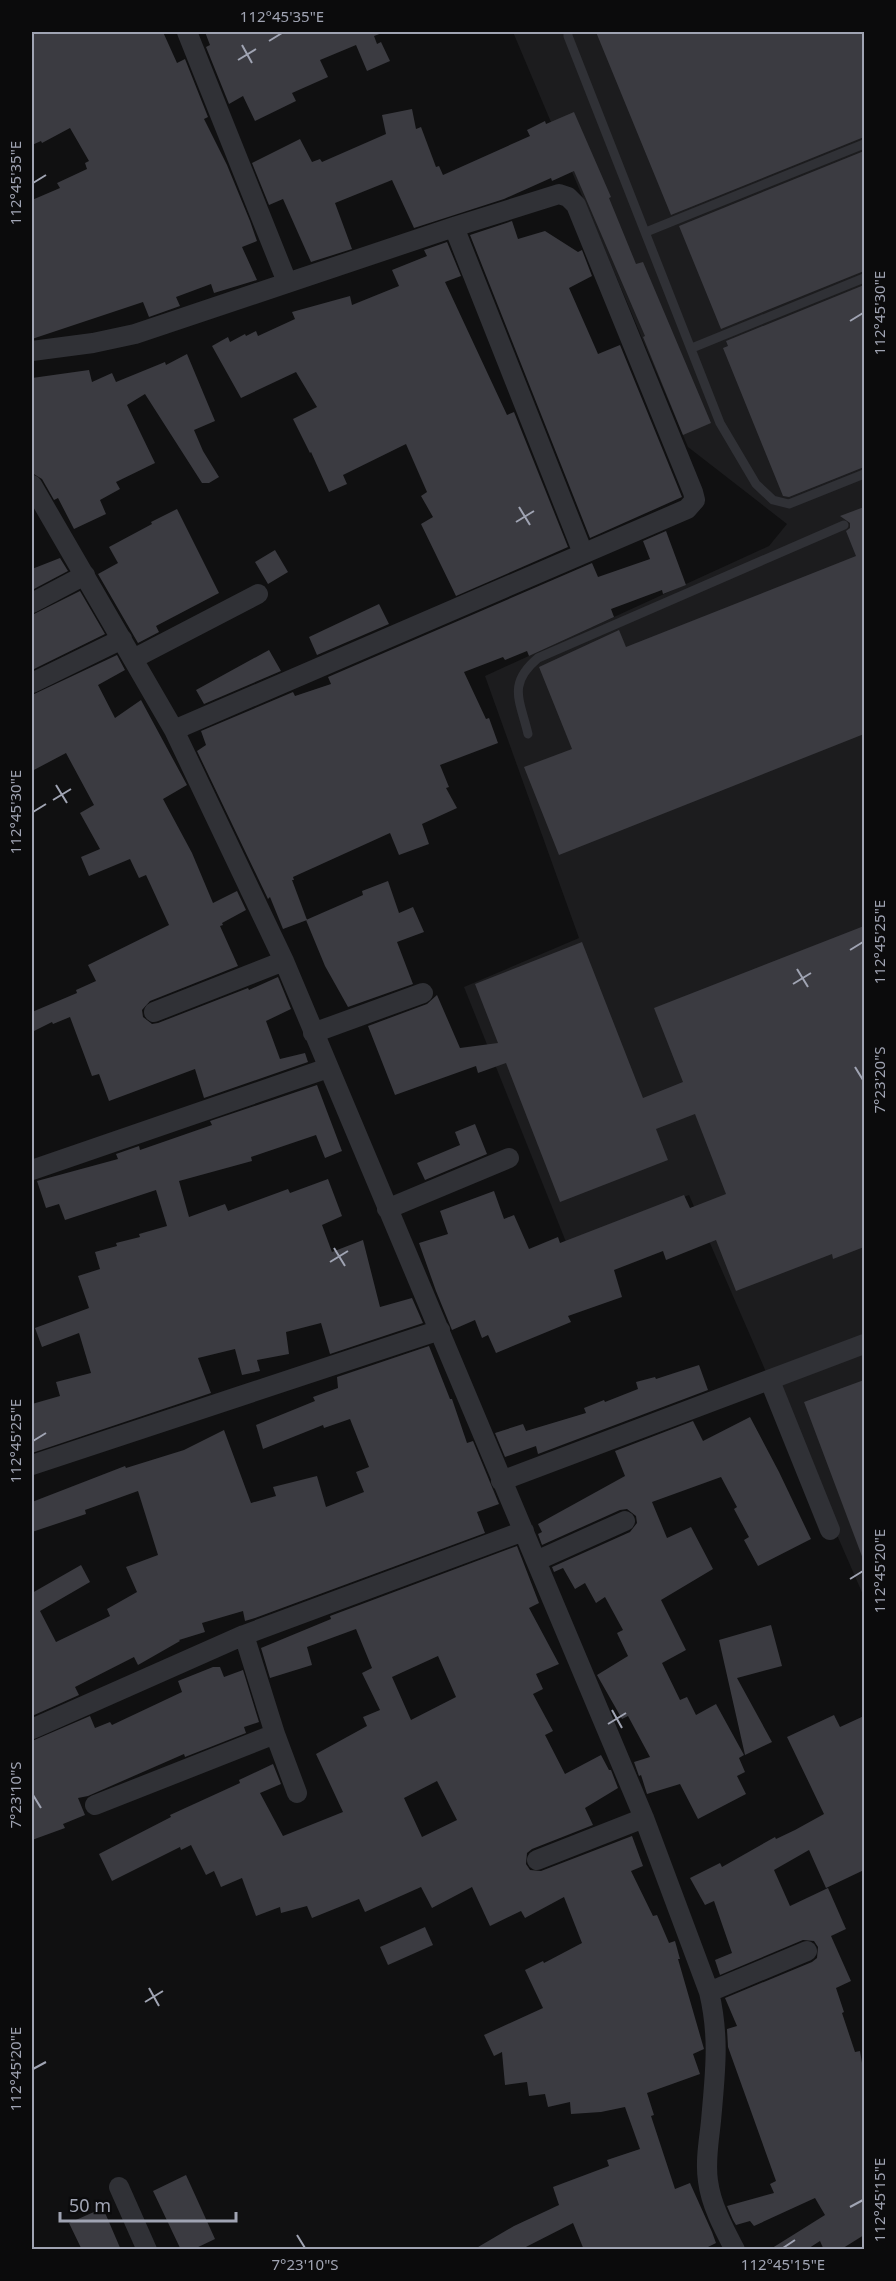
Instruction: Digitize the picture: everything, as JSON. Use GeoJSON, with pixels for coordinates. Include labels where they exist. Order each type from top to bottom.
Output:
{"type":"FeatureCollection","features":[{"type":"Feature","properties":{"kind":"street"},"geometry":{"type":"LineString","coordinates":[[187,32],[287,282]]}},
{"type":"Feature","properties":{"kind":"street"},"geometry":{"type":"LineString","coordinates":[[32,351],[93,343],[135,334],[454,227],[559,195],[568,197],[576,204],[693,492],[695,501],[687,509],[174,730]]}},
{"type":"Feature","properties":{"kind":"street"},"geometry":{"type":"LineString","coordinates":[[454,227],[583,553]]}},
{"type":"Feature","properties":{"kind":"street"},"geometry":{"type":"LineString","coordinates":[[32,485],[174,730],[284,962],[644,1818],[709,1992],[715,2016],[717,2042],[707,2161],[708,2182],[718,2214],[735,2250]]}},
{"type":"Feature","properties":{"kind":"street"},"geometry":{"type":"LineString","coordinates":[[32,603],[85,575]]}},
{"type":"Feature","properties":{"kind":"street"},"geometry":{"type":"LineString","coordinates":[[133,659],[258,594]]}},
{"type":"Feature","properties":{"kind":"street"},"geometry":{"type":"LineString","coordinates":[[32,683],[122,639]]}},
{"type":"Feature","properties":{"kind":"street"},"geometry":{"type":"LineString","coordinates":[[154,1012],[284,962]]}},
{"type":"Feature","properties":{"kind":"street"},"geometry":{"type":"LineString","coordinates":[[313,1033],[423,993]]}},
{"type":"Feature","properties":{"kind":"street"},"geometry":{"type":"LineString","coordinates":[[32,1170],[328,1068]]}},
{"type":"Feature","properties":{"kind":"street"},"geometry":{"type":"LineString","coordinates":[[387,1209],[509,1158]]}},
{"type":"Feature","properties":{"kind":"street"},"geometry":{"type":"LineString","coordinates":[[32,1465],[440,1330]]}},
{"type":"Feature","properties":{"kind":"street"},"geometry":{"type":"LineString","coordinates":[[501,1480],[864,1344]]}},
{"type":"Feature","properties":{"kind":"street"},"geometry":{"type":"LineString","coordinates":[[770,1381],[830,1530]]}},
{"type":"Feature","properties":{"kind":"street"},"geometry":{"type":"LineString","coordinates":[[536,1561],[625,1521]]}},
{"type":"Feature","properties":{"kind":"street"},"geometry":{"type":"LineString","coordinates":[[32,1729],[244,1635],[524,1531]]}},
{"type":"Feature","properties":{"kind":"street"},"geometry":{"type":"LineString","coordinates":[[244,1635],[275,1734],[297,1793]]}},
{"type":"Feature","properties":{"kind":"street"},"geometry":{"type":"LineString","coordinates":[[95,1805],[275,1734]]}},
{"type":"Feature","properties":{"kind":"street"},"geometry":{"type":"LineString","coordinates":[[537,1860],[644,1818]]}},
{"type":"Feature","properties":{"kind":"street"},"geometry":{"type":"LineString","coordinates":[[709,1992],[807,1951]]}},
{"type":"Feature","properties":{"kind":"street"},"geometry":{"type":"LineString","coordinates":[[119,2187],[147,2250]]}},
{"type":"Feature","properties":{"kind":"lane"},"geometry":{"type":"LineString","coordinates":[[568,32],[720,423],[756,484],[773,500],[789,504],[864,474]]}},
{"type":"Feature","properties":{"kind":"lane"},"geometry":{"type":"LineString","coordinates":[[646,232],[864,144]]}},
{"type":"Feature","properties":{"kind":"lane"},"geometry":{"type":"LineString","coordinates":[[692,348],[864,278]]}},
{"type":"Feature","properties":{"kind":"lane"},"geometry":{"type":"LineString","coordinates":[[528,734],[517,688],[522,673],[538,658],[844,525]]}},
{"type":"Feature","properties":{"kind":"shaded area"},"geometry":{"type":"Polygon","coordinates":[[[513,32],[864,32],[864,1597],[689,1195],[566,1242],[464,987],[579,938],[485,676],[769,546],[787,524],[688,447],[513,32]]]}},
{"type":"Feature","properties":{"kind":"building"},"geometry":{"type":"Polygon","coordinates":[[[32,32],[163,32],[177,63],[185,59],[208,117],[204,119],[227,165],[250,221],[257,241],[242,247],[257,280],[214,293],[211,284],[176,297],[180,306],[149,317],[143,302],[32,339],[32,200],[60,188],[57,183],[87,169],[85,163],[89,161],[70,128],[42,143],[41,141],[32,145],[32,32]]]}},
{"type":"Feature","properties":{"kind":"building"},"geometry":{"type":"Polygon","coordinates":[[[205,32],[385,32],[374,36],[377,44],[381,42],[390,61],[367,71],[356,45],[320,60],[328,77],[292,93],[296,101],[255,121],[243,96],[229,104],[206,47],[210,45],[205,32]]]}},
{"type":"Feature","properties":{"kind":"building"},"geometry":{"type":"Polygon","coordinates":[[[596,32],[864,32],[864,137],[671,215],[596,32]]]}},
{"type":"Feature","properties":{"kind":"building"},"geometry":{"type":"Polygon","coordinates":[[[412,109],[416,129],[421,127],[436,167],[439,166],[443,175],[530,136],[527,130],[545,121],[546,124],[574,112],[611,197],[609,198],[636,264],[643,262],[711,423],[683,435],[643,337],[645,336],[574,171],[552,181],[551,178],[504,199],[414,228],[392,180],[335,203],[352,249],[311,262],[283,199],[269,205],[252,163],[300,139],[312,162],[320,159],[322,162],[386,134],[382,115],[412,109]]]}},
{"type":"Feature","properties":{"kind":"building"},"geometry":{"type":"Polygon","coordinates":[[[864,151],[864,271],[721,329],[679,226],[864,151]]]}},
{"type":"Feature","properties":{"kind":"building"},"geometry":{"type":"Polygon","coordinates":[[[512,221],[518,239],[545,231],[578,252],[582,250],[592,276],[569,288],[598,354],[620,345],[682,497],[590,538],[470,235],[512,221]]]}},
{"type":"Feature","properties":{"kind":"building"},"geometry":{"type":"Polygon","coordinates":[[[447,242],[461,276],[445,282],[507,415],[514,412],[568,547],[456,596],[421,524],[433,517],[421,496],[427,492],[406,444],[343,475],[347,484],[329,492],[293,419],[317,407],[296,372],[241,398],[212,346],[228,337],[230,342],[256,331],[258,336],[295,319],[292,312],[350,296],[352,305],[399,286],[392,270],[427,256],[424,250],[447,242]]]}},
{"type":"Feature","properties":{"kind":"building"},"geometry":{"type":"Polygon","coordinates":[[[864,285],[864,467],[789,497],[783,496],[723,348],[728,346],[726,341],[864,285]]]}},
{"type":"Feature","properties":{"kind":"building"},"geometry":{"type":"Polygon","coordinates":[[[187,354],[215,421],[194,430],[203,451],[219,477],[209,483],[202,483],[145,394],[127,405],[155,463],[116,482],[120,489],[100,500],[106,514],[74,529],[58,498],[54,500],[42,479],[32,473],[32,378],[89,370],[92,382],[112,373],[116,382],[165,362],[166,365],[187,354]]]}},
{"type":"Feature","properties":{"kind":"building"},"geometry":{"type":"Polygon","coordinates":[[[864,507],[864,734],[559,855],[524,767],[572,749],[539,667],[619,630],[626,647],[856,556],[846,531],[850,528],[850,523],[840,516],[864,507]]]}},
{"type":"Feature","properties":{"kind":"building"},"geometry":{"type":"Polygon","coordinates":[[[177,509],[219,593],[156,626],[159,632],[138,643],[98,574],[118,563],[109,547],[177,509]]]}},
{"type":"Feature","properties":{"kind":"building"},"geometry":{"type":"Polygon","coordinates":[[[666,531],[686,585],[663,594],[662,590],[611,609],[614,617],[529,656],[527,651],[505,660],[503,657],[464,672],[486,719],[489,718],[498,743],[440,765],[449,787],[446,788],[457,808],[422,824],[429,844],[399,855],[390,833],[293,877],[294,880],[292,880],[307,920],[283,929],[270,897],[268,899],[197,751],[206,745],[201,731],[293,692],[295,696],[331,684],[328,677],[592,563],[598,577],[650,559],[643,541],[666,531]]]}},
{"type":"Feature","properties":{"kind":"building"},"geometry":{"type":"Polygon","coordinates":[[[275,550],[288,572],[268,584],[255,562],[275,550]]]}},
{"type":"Feature","properties":{"kind":"building"},"geometry":{"type":"Polygon","coordinates":[[[60,558],[68,571],[32,590],[32,569],[60,558]]]}},
{"type":"Feature","properties":{"kind":"building"},"geometry":{"type":"Polygon","coordinates":[[[80,591],[105,634],[32,670],[32,615],[80,591]]]}},
{"type":"Feature","properties":{"kind":"building"},"geometry":{"type":"Polygon","coordinates":[[[379,604],[389,624],[317,655],[309,637],[379,604]]]}},
{"type":"Feature","properties":{"kind":"building"},"geometry":{"type":"Polygon","coordinates":[[[269,650],[281,671],[204,704],[196,690],[269,650]]]}},
{"type":"Feature","properties":{"kind":"building"},"geometry":{"type":"Polygon","coordinates":[[[117,655],[125,670],[98,685],[115,718],[141,700],[187,785],[163,799],[192,853],[213,903],[237,891],[246,910],[220,926],[238,966],[150,1001],[142,1010],[143,1017],[152,1024],[158,1023],[278,977],[291,1009],[266,1021],[280,1059],[305,1053],[308,1062],[204,1098],[195,1069],[109,1101],[99,1074],[92,1076],[70,1017],[53,1024],[52,1022],[32,1032],[32,1012],[77,993],[76,990],[96,981],[88,965],[169,925],[146,875],[139,878],[130,859],[89,876],[81,857],[100,849],[80,813],[94,805],[66,753],[32,771],[32,695],[117,655]]]}},
{"type":"Feature","properties":{"kind":"building"},"geometry":{"type":"Polygon","coordinates":[[[388,881],[399,913],[413,907],[424,932],[397,942],[413,984],[348,1007],[325,966],[306,920],[363,895],[362,891],[388,881]]]}},
{"type":"Feature","properties":{"kind":"building"},"geometry":{"type":"Polygon","coordinates":[[[864,926],[864,1247],[833,1259],[832,1254],[736,1291],[716,1240],[666,1260],[663,1251],[614,1270],[622,1297],[568,1316],[571,1322],[496,1353],[488,1335],[482,1338],[475,1320],[452,1330],[419,1243],[448,1234],[440,1211],[494,1191],[504,1219],[514,1215],[529,1249],[558,1237],[560,1243],[684,1195],[690,1208],[726,1194],[695,1114],[656,1129],[668,1160],[560,1202],[506,1063],[478,1073],[476,1066],[395,1095],[368,1026],[427,1004],[437,995],[460,1048],[498,1043],[475,984],[582,942],[643,1098],[683,1082],[654,1008],[864,926]]]}},
{"type":"Feature","properties":{"kind":"building"},"geometry":{"type":"Polygon","coordinates":[[[317,1085],[342,1151],[325,1158],[316,1135],[251,1157],[252,1161],[179,1181],[189,1217],[225,1204],[228,1211],[288,1189],[290,1193],[328,1179],[342,1216],[322,1225],[332,1252],[363,1240],[380,1307],[412,1298],[423,1323],[330,1354],[321,1323],[286,1332],[289,1354],[257,1360],[260,1371],[242,1375],[235,1349],[198,1358],[211,1393],[32,1453],[32,1404],[60,1396],[56,1382],[91,1373],[79,1333],[42,1347],[35,1328],[89,1308],[78,1276],[100,1269],[95,1252],[117,1246],[116,1243],[140,1237],[139,1234],[167,1226],[156,1190],[65,1220],[59,1204],[46,1208],[37,1181],[118,1159],[116,1154],[139,1146],[140,1150],[212,1125],[210,1121],[317,1085]]]}},
{"type":"Feature","properties":{"kind":"building"},"geometry":{"type":"Polygon","coordinates":[[[475,1124],[487,1154],[425,1180],[417,1163],[460,1145],[455,1132],[475,1124]]]}},
{"type":"Feature","properties":{"kind":"building"},"geometry":{"type":"Polygon","coordinates":[[[429,1346],[450,1399],[452,1399],[467,1443],[473,1441],[499,1504],[477,1512],[485,1533],[255,1618],[245,1621],[243,1611],[202,1623],[205,1632],[179,1640],[138,1665],[134,1657],[75,1687],[79,1695],[32,1716],[32,1593],[81,1565],[90,1582],[40,1611],[56,1642],[110,1616],[107,1609],[137,1592],[126,1567],[158,1555],[138,1491],[85,1510],[86,1514],[32,1532],[32,1502],[125,1466],[126,1468],[184,1450],[224,1430],[251,1503],[276,1496],[273,1487],[317,1476],[326,1507],[364,1492],[356,1472],[369,1467],[350,1419],[324,1428],[323,1425],[263,1449],[256,1425],[315,1401],[313,1397],[338,1388],[337,1377],[429,1346]]]}},
{"type":"Feature","properties":{"kind":"building"},"geometry":{"type":"Polygon","coordinates":[[[699,1365],[708,1390],[538,1454],[536,1446],[505,1457],[495,1433],[523,1424],[526,1431],[586,1413],[584,1408],[638,1389],[636,1382],[655,1377],[656,1379],[699,1365]]]}},
{"type":"Feature","properties":{"kind":"building"},"geometry":{"type":"Polygon","coordinates":[[[864,1380],[864,1558],[863,1559],[804,1402],[864,1380]]]}},
{"type":"Feature","properties":{"kind":"building"},"geometry":{"type":"Polygon","coordinates":[[[750,1417],[811,1539],[758,1566],[744,1540],[749,1537],[734,1509],[737,1507],[721,1477],[652,1502],[667,1538],[691,1527],[713,1569],[661,1600],[686,1650],[662,1663],[680,1700],[687,1697],[696,1715],[716,1704],[744,1755],[739,1758],[745,1772],[737,1776],[746,1794],[698,1819],[680,1784],[647,1794],[634,1762],[650,1757],[628,1716],[622,1719],[597,1675],[628,1656],[617,1633],[623,1630],[605,1597],[596,1603],[585,1583],[575,1589],[563,1568],[554,1572],[552,1567],[630,1532],[637,1523],[636,1516],[627,1509],[620,1510],[542,1545],[538,1534],[542,1532],[538,1524],[625,1476],[615,1451],[693,1421],[703,1441],[750,1417]]]}},
{"type":"Feature","properties":{"kind":"building"},"geometry":{"type":"Polygon","coordinates":[[[517,1546],[539,1603],[529,1608],[559,1664],[536,1674],[543,1689],[533,1694],[553,1731],[545,1735],[565,1774],[601,1755],[611,1770],[618,1788],[585,1808],[593,1825],[532,1849],[527,1853],[526,1864],[530,1870],[541,1871],[632,1836],[643,1866],[631,1871],[653,1916],[657,1915],[669,1943],[675,1941],[704,2049],[693,2054],[700,2074],[647,2093],[654,2115],[651,2116],[675,2189],[690,2183],[716,2243],[702,2250],[584,2250],[573,2223],[520,2250],[473,2250],[514,2226],[559,2205],[553,2187],[609,2166],[607,2160],[640,2149],[625,2107],[601,2112],[571,2114],[570,2102],[548,2107],[545,2094],[529,2096],[527,2082],[505,2085],[502,2052],[494,2056],[484,2035],[543,2008],[525,1970],[543,1961],[544,1963],[582,1943],[564,1897],[525,1918],[521,1911],[490,1926],[472,1887],[432,1908],[421,1887],[365,1912],[359,1899],[312,1918],[307,1906],[281,1913],[280,1907],[256,1916],[242,1878],[221,1887],[214,1871],[206,1875],[191,1845],[181,1850],[180,1847],[112,1881],[99,1854],[171,1817],[170,1815],[240,1783],[239,1780],[273,1764],[281,1784],[260,1793],[283,1836],[343,1812],[316,1754],[367,1726],[363,1717],[380,1710],[362,1673],[372,1668],[356,1629],[307,1647],[312,1665],[270,1678],[261,1648],[331,1619],[330,1616],[517,1546]],[[438,1656],[392,1677],[411,1720],[456,1697],[438,1656]],[[437,1781],[404,1798],[422,1837],[457,1820],[437,1781]]]}},
{"type":"Feature","properties":{"kind":"building"},"geometry":{"type":"Polygon","coordinates":[[[771,1625],[782,1666],[737,1678],[772,1742],[745,1755],[719,1640],[771,1625]]]}},
{"type":"Feature","properties":{"kind":"building"},"geometry":{"type":"Polygon","coordinates":[[[213,1667],[220,1667],[224,1677],[243,1670],[259,1722],[244,1727],[246,1733],[185,1757],[184,1754],[88,1796],[78,1798],[85,1815],[63,1824],[65,1828],[32,1840],[32,1741],[90,1716],[95,1728],[110,1722],[112,1725],[182,1692],[178,1681],[213,1667]]]}},
{"type":"Feature","properties":{"kind":"building"},"geometry":{"type":"Polygon","coordinates":[[[834,1715],[840,1727],[864,1716],[864,1870],[826,1888],[809,1850],[774,1870],[790,1906],[828,1888],[846,1929],[831,1936],[851,1981],[836,1988],[855,2052],[860,2051],[864,2075],[864,2235],[840,2250],[824,2250],[820,2241],[806,2250],[769,2250],[825,2215],[815,2198],[754,2226],[750,2221],[736,2225],[733,2220],[727,2206],[774,2193],[770,2184],[776,2181],[728,2047],[727,2029],[737,2026],[725,1998],[812,1962],[817,1958],[818,1947],[814,1941],[803,1940],[720,1975],[715,1960],[732,1953],[714,1901],[705,1905],[690,1878],[720,1863],[722,1867],[775,1837],[776,1839],[824,1814],[787,1737],[834,1715]]]}},
{"type":"Feature","properties":{"kind":"building"},"geometry":{"type":"Polygon","coordinates":[[[425,1927],[433,1945],[388,1965],[380,1947],[425,1927]]]}},
{"type":"Feature","properties":{"kind":"building"},"geometry":{"type":"Polygon","coordinates":[[[186,2175],[215,2239],[192,2250],[181,2250],[153,2191],[186,2175]]]}},
{"type":"Feature","properties":{"kind":"building"},"geometry":{"type":"Polygon","coordinates":[[[103,2208],[121,2250],[82,2250],[69,2223],[103,2208]]]}}]}
